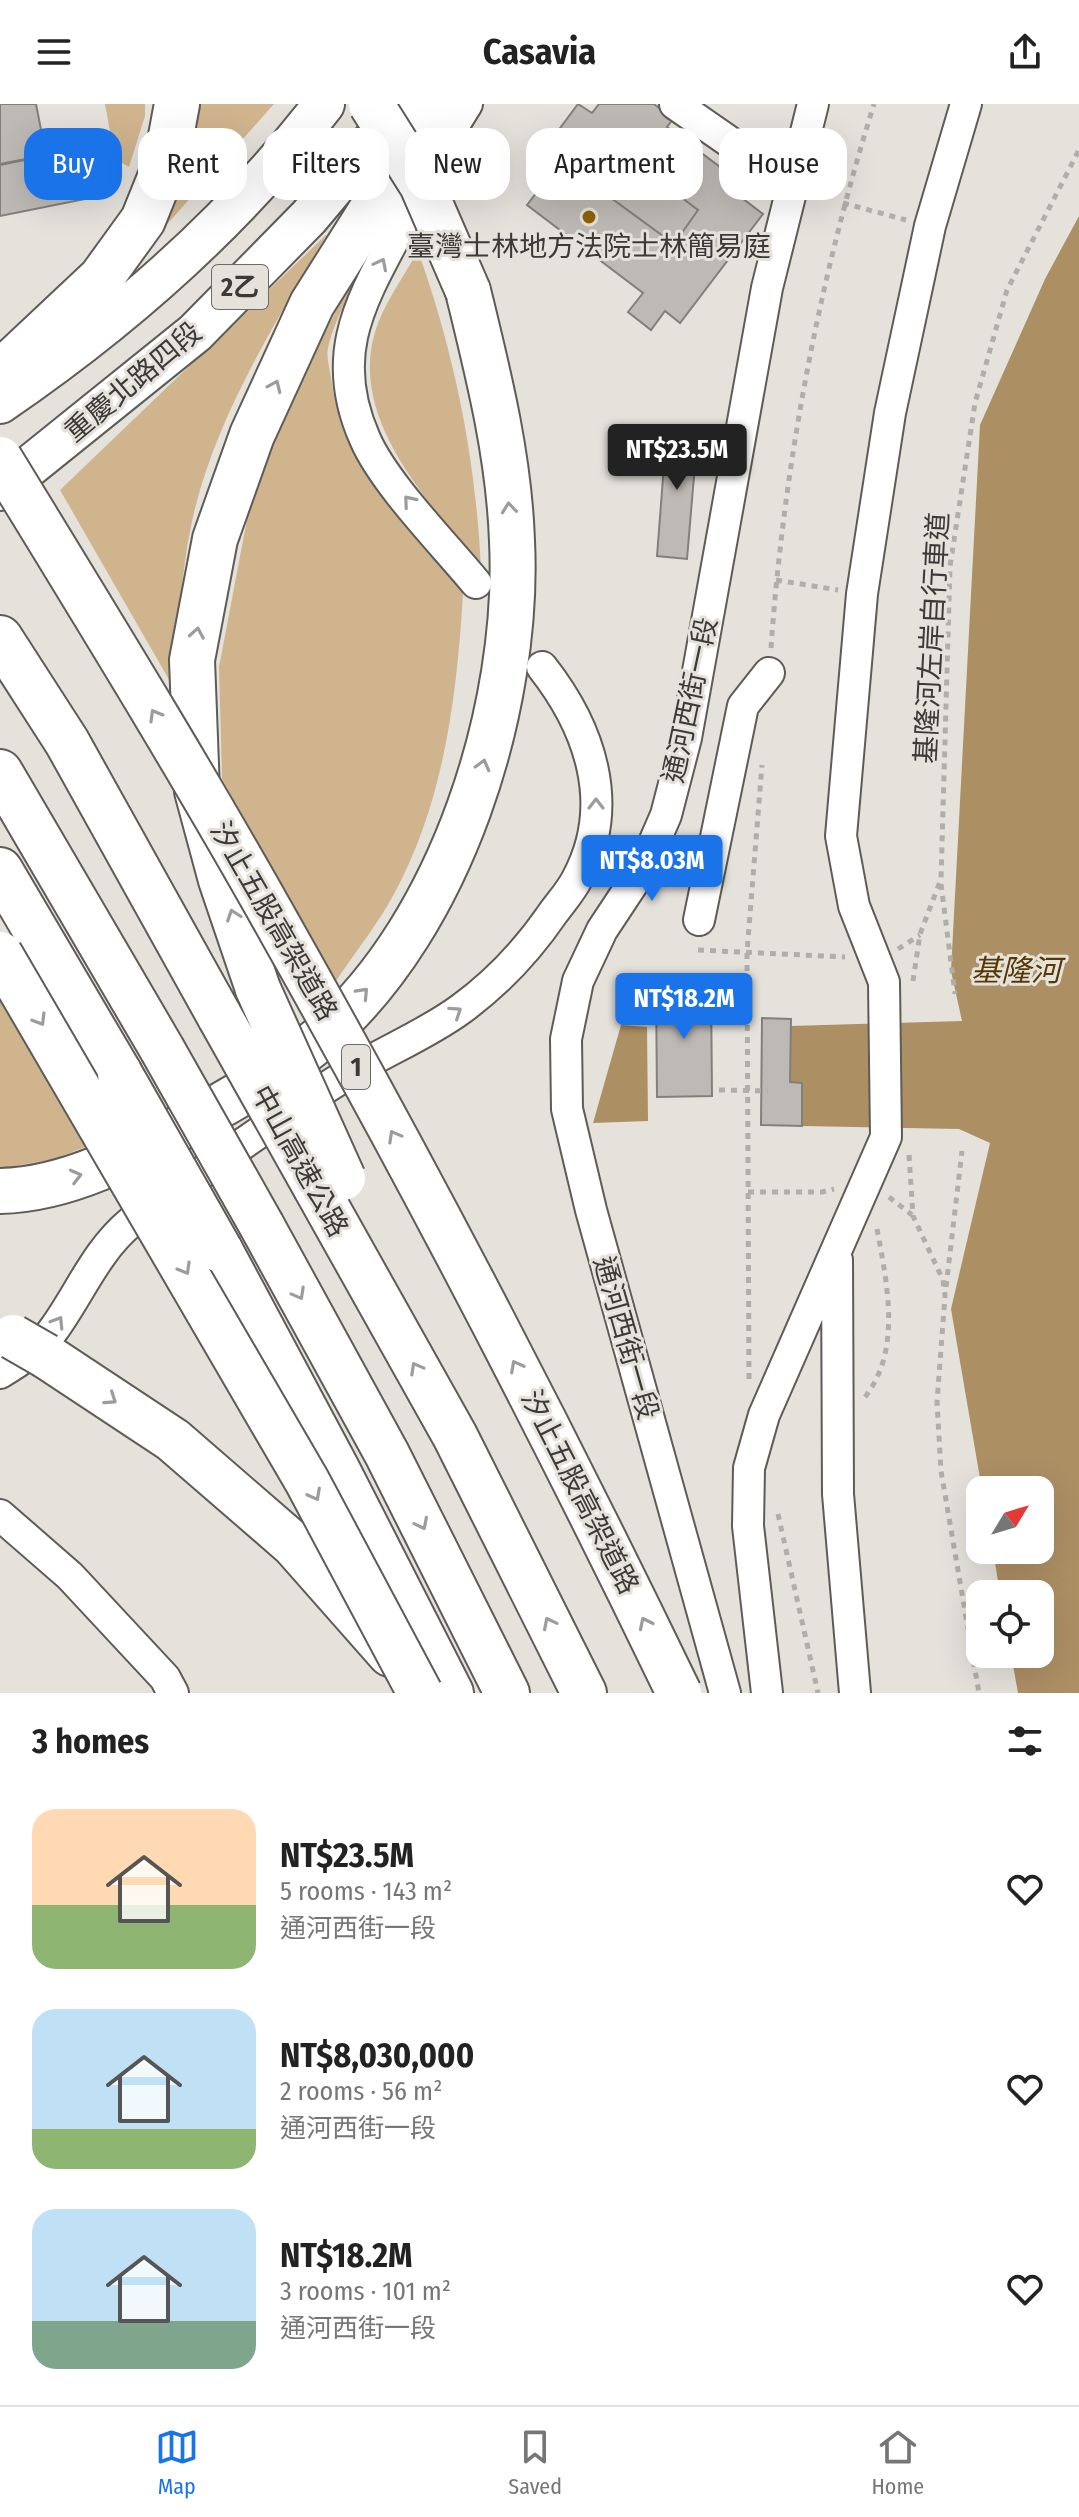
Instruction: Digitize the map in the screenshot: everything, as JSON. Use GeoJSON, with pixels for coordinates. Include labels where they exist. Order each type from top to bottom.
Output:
{"type":"FeatureCollection","features":[{"type":"Feature","properties":{"kind":"highway"},"geometry":{"type":"LineString","coordinates":[[0,373],[101,278],[143,220],[166,163],[177,104]]}},
{"type":"Feature","properties":{"kind":"highway","name":"1"},"geometry":{"type":"LineString","coordinates":[[0,1191],[19,1190],[102,1169],[242,1093],[323,1035],[376,978],[432,895],[481,774],[499,706],[508,641],[513,542],[500,420],[468,291],[422,185],[371,104]]}},
{"type":"Feature","properties":{"kind":"highway"},"geometry":{"type":"LineString","coordinates":[[330,1183],[221,880],[197,791],[192,660],[215,539],[252,435],[312,304],[438,104]]}},
{"type":"Feature","properties":{"kind":"highway","name":"汐止五股高架道路"},"geometry":{"type":"LineString","coordinates":[[0,459],[283,933],[428,1198],[591,1509],[679,1693]]}},
{"type":"Feature","properties":{"kind":"highway"},"geometry":{"type":"LineString","coordinates":[[0,607],[67,742]]}},
{"type":"Feature","properties":{"kind":"highway","name":"中山高速公路"},"geometry":{"type":"LineString","coordinates":[[0,638],[67,742],[220,1017],[330,1183],[395,1330],[455,1436],[584,1693]]}},
{"type":"Feature","properties":{"kind":"highway"},"geometry":{"type":"LineString","coordinates":[[0,772],[262,1226],[387,1454],[507,1693]]}},
{"type":"Feature","properties":{"kind":"highway"},"geometry":{"type":"LineString","coordinates":[[0,870],[220,1250],[451,1693]]}},
{"type":"Feature","properties":{"kind":"highway"},"geometry":{"type":"LineString","coordinates":[[0,954],[307,1481],[422,1693]]}},
{"type":"Feature","properties":{"kind":"highway"},"geometry":{"type":"LineString","coordinates":[[15,1349],[173,1440],[293,1544],[422,1693]]}},
{"type":"Feature","properties":{"kind":"main road","name":"2乙"},"geometry":{"type":"LineString","coordinates":[[0,403],[66,358],[169,270],[296,141],[324,104]]}},
{"type":"Feature","properties":{"kind":"main road","name":"重慶北路四段"},"geometry":{"type":"LineString","coordinates":[[0,490],[195,333],[309,217],[404,104]]}},
{"type":"Feature","properties":{"kind":"street"},"geometry":{"type":"LineString","coordinates":[[467,104],[442,144],[355,315],[348,372],[354,406],[365,439],[379,465],[476,583]]}},
{"type":"Feature","properties":{"kind":"street"},"geometry":{"type":"LineString","coordinates":[[675,104],[719,134]]}},
{"type":"Feature","properties":{"kind":"street","name":"通河西街一段"},"geometry":{"type":"LineString","coordinates":[[725,1693],[591,1210],[567,1109],[566,1039],[578,981],[602,930],[643,868],[666,815],[686,738],[767,288],[813,104]]}},
{"type":"Feature","properties":{"kind":"street"},"geometry":{"type":"LineString","coordinates":[[767,1693],[748,1526],[749,1468],[764,1415],[837,1246],[868,1180],[898,1143],[899,996],[884,982],[854,906],[841,836],[862,594],[890,413],[930,226],[966,104]]}},
{"type":"Feature","properties":{"kind":"street"},"geometry":{"type":"LineString","coordinates":[[15,1349],[53,1332],[88,1273],[115,1235],[131,1222],[351,1072],[460,1010],[498,980],[536,939],[577,880],[588,853],[597,816],[596,776],[584,737],[566,697],[542,667]]}},
{"type":"Feature","properties":{"kind":"street"},"geometry":{"type":"LineString","coordinates":[[698,935],[743,706],[769,673]]}},
{"type":"Feature","properties":{"kind":"street"},"geometry":{"type":"LineString","coordinates":[[837,1246],[838,1494],[855,1693]]}},
{"type":"Feature","properties":{"kind":"street"},"geometry":{"type":"LineString","coordinates":[[0,1515],[70,1576],[165,1678],[173,1693]]}},
{"type":"Feature","properties":{"kind":"path"},"geometry":{"type":"LineString","coordinates":[[769,673],[776,580],[817,313],[843,203],[874,104]]}},
{"type":"Feature","properties":{"kind":"path","name":"基隆河左岸自行車道"},"geometry":{"type":"LineString","coordinates":[[899,996],[941,879],[950,566],[975,403],[1007,290],[1079,150]]}},
{"type":"Feature","properties":{"kind":"path"},"geometry":{"type":"LineString","coordinates":[[843,203],[930,226]]}},
{"type":"Feature","properties":{"kind":"path"},"geometry":{"type":"LineString","coordinates":[[776,580],[862,594]]}},
{"type":"Feature","properties":{"kind":"path"},"geometry":{"type":"LineString","coordinates":[[749,1392],[747,952],[763,750]]}},
{"type":"Feature","properties":{"kind":"path"},"geometry":{"type":"LineString","coordinates":[[941,879],[955,994]]}},
{"type":"Feature","properties":{"kind":"path"},"geometry":{"type":"LineString","coordinates":[[698,935],[747,952],[818,955]]}},
{"type":"Feature","properties":{"kind":"path"},"geometry":{"type":"LineString","coordinates":[[719,1090],[768,1091]]}},
{"type":"Feature","properties":{"kind":"path"},"geometry":{"type":"LineString","coordinates":[[898,1143],[913,1216],[943,1280],[945,1296]]}},
{"type":"Feature","properties":{"kind":"path"},"geometry":{"type":"LineString","coordinates":[[962,1151],[945,1296],[937,1402],[941,1471],[979,1693]]}},
{"type":"Feature","properties":{"kind":"path"},"geometry":{"type":"LineString","coordinates":[[837,1432],[878,1381],[887,1336],[890,1297],[868,1180]]}},
{"type":"Feature","properties":{"kind":"path"},"geometry":{"type":"LineString","coordinates":[[748,1192],[822,1192]]}},
{"type":"Feature","properties":{"kind":"path"},"geometry":{"type":"LineString","coordinates":[[777,1508],[818,1693]]}},
{"type":"Feature","properties":{"kind":"shaded area"},"geometry":{"type":"Polygon","coordinates":[[[105,104],[145,104],[145,116],[141,128],[138,128],[129,167],[122,163],[122,128],[109,128],[105,104]]]}},
{"type":"Feature","properties":{"kind":"shaded area"},"geometry":{"type":"Polygon","coordinates":[[[186,104],[274,104],[247,134],[247,128],[179,128],[186,104]]]}},
{"type":"Feature","properties":{"kind":"shaded area"},"geometry":{"type":"Polygon","coordinates":[[[159,200],[189,200],[146,248],[159,200]]]}},
{"type":"Feature","properties":{"kind":"shaded area"},"geometry":{"type":"Polygon","coordinates":[[[389,208],[393,216],[333,332],[328,363],[338,410],[364,468],[400,519],[463,593],[452,709],[425,823],[394,894],[336,981],[222,779],[219,667],[249,509],[269,441],[389,208]]]}},
{"type":"Feature","properties":{"kind":"shaded area"},"geometry":{"type":"Polygon","coordinates":[[[327,234],[247,375],[214,449],[201,487],[184,567],[175,690],[60,490],[327,234]]]}},
{"type":"Feature","properties":{"kind":"shaded area"},"geometry":{"type":"Polygon","coordinates":[[[418,251],[443,329],[462,408],[474,488],[481,570],[400,460],[373,398],[370,365],[375,332],[388,301],[418,251]]]}},
{"type":"Feature","properties":{"kind":"shaded area"},"geometry":{"type":"Polygon","coordinates":[[[0,966],[98,1142],[54,1159],[3,1168],[0,1168],[0,966]]]}},
{"type":"Feature","properties":{"kind":"water","name":"基隆河"},"geometry":{"type":"Polygon","coordinates":[[[1079,216],[1079,1693],[1018,1693],[1014,1668],[1054,1668],[1054,1580],[998,1580],[995,1564],[1054,1564],[1054,1476],[980,1476],[951,1309],[990,1143],[959,1129],[802,1126],[802,1083],[790,1082],[790,1026],[962,1021],[951,971],[980,425],[1045,279],[1079,216]]]}},
{"type":"Feature","properties":{"kind":"water"},"geometry":{"type":"Polygon","coordinates":[[[621,1025],[647,1027],[648,1121],[593,1123],[621,1025]]]}},
{"type":"Feature","properties":{"kind":"building"},"geometry":{"type":"Polygon","coordinates":[[[0,104],[36,104],[41,128],[24,128],[24,159],[0,164],[0,104]]]}},
{"type":"Feature","properties":{"kind":"building","name":"臺灣士林地方法院士林簡易庭"},"geometry":{"type":"Polygon","coordinates":[[[578,104],[592,113],[599,104],[654,104],[673,119],[667,127],[560,128],[578,104]]]}},
{"type":"Feature","properties":{"kind":"building","name":"臺灣士林地方法院士林簡易庭"},"geometry":{"type":"Polygon","coordinates":[[[703,154],[719,166],[719,200],[745,200],[763,214],[680,323],[665,311],[651,330],[628,312],[643,293],[527,205],[531,200],[614,200],[674,244],[698,210],[685,200],[703,200],[703,154]]]}},
{"type":"Feature","properties":{"kind":"building"},"geometry":{"type":"Polygon","coordinates":[[[24,160],[24,200],[80,200],[0,216],[0,165],[24,160]]]}},
{"type":"Feature","properties":{"kind":"building"},"geometry":{"type":"Polygon","coordinates":[[[614,200],[685,200],[698,210],[674,244],[614,200]]]}},
{"type":"Feature","properties":{"kind":"building"},"geometry":{"type":"Polygon","coordinates":[[[667,426],[698,429],[687,559],[657,556],[667,426]]]}},
{"type":"Feature","properties":{"kind":"building"},"geometry":{"type":"Polygon","coordinates":[[[656,985],[711,985],[712,1096],[657,1097],[656,985]]]}},
{"type":"Feature","properties":{"kind":"building"},"geometry":{"type":"Polygon","coordinates":[[[762,1018],[791,1019],[790,1082],[802,1083],[802,1126],[761,1125],[762,1018]]]}},
{"type":"Feature","properties":{"kind":"place","name":"臺灣士林地方法院士林簡易庭"},"geometry":{"type":"Point","coordinates":[589,217]}}]}
